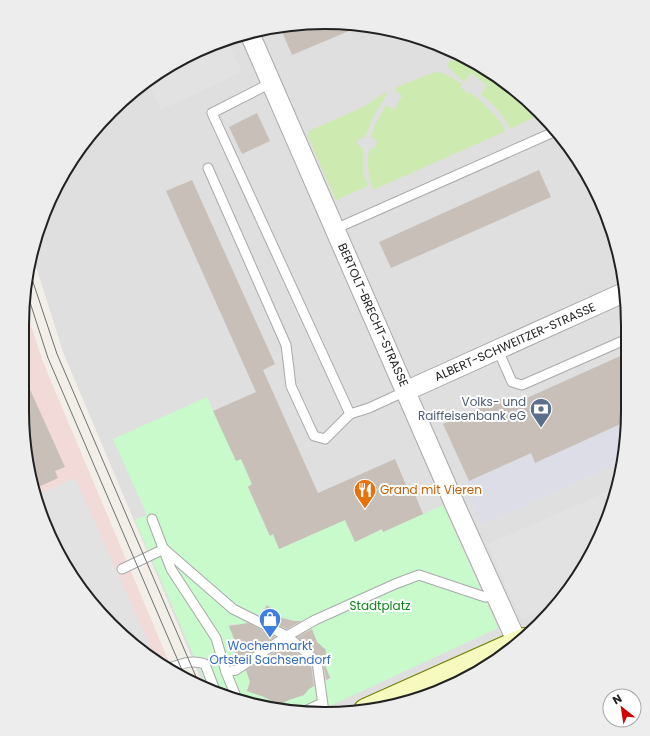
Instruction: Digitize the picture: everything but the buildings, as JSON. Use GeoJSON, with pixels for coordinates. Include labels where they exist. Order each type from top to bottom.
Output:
{"type":"FeatureCollection","features":[{"type":"Feature","properties":{"kind":"main road"},"geometry":{"type":"LineString","coordinates":[[387,700],[497,652]]}},
{"type":"Feature","properties":{"kind":"street","name":"BERTOLT-BRECHT-STRASSE"},"geometry":{"type":"LineString","coordinates":[[252,38],[496,596],[518,636]]}},
{"type":"Feature","properties":{"kind":"street","name":"ALBERT-SCHWEITZER-STRASSE"},"geometry":{"type":"LineString","coordinates":[[406,391],[619,295]]}},
{"type":"Feature","properties":{"kind":"lane"},"geometry":{"type":"LineString","coordinates":[[271,83],[212,113],[350,414]]}},
{"type":"Feature","properties":{"kind":"lane"},"geometry":{"type":"LineString","coordinates":[[335,229],[551,133]]}},
{"type":"Feature","properties":{"kind":"lane"},"geometry":{"type":"LineString","coordinates":[[208,168],[286,345],[291,386],[314,436],[325,439],[350,414],[369,408],[406,391]]}},
{"type":"Feature","properties":{"kind":"lane"},"geometry":{"type":"LineString","coordinates":[[498,350],[512,382],[522,385],[621,342]]}},
{"type":"Feature","properties":{"kind":"lane"},"geometry":{"type":"LineString","coordinates":[[152,519],[171,569],[216,638],[234,692]]}},
{"type":"Feature","properties":{"kind":"lane"},"geometry":{"type":"LineString","coordinates":[[122,569],[164,549]]}},
{"type":"Feature","properties":{"kind":"lane"},"geometry":{"type":"LineString","coordinates":[[164,549],[233,610],[287,636],[317,662],[323,707]]}},
{"type":"Feature","properties":{"kind":"lane"},"geometry":{"type":"LineString","coordinates":[[226,672],[236,670],[287,636],[315,620],[418,575],[485,597],[496,596]]}},
{"type":"Feature","properties":{"kind":"lane"},"geometry":{"type":"LineString","coordinates":[[175,666],[189,661],[205,664],[213,684]]}},
{"type":"Feature","properties":{"kind":"lane"},"geometry":{"type":"LineString","coordinates":[[314,706],[322,702]]}},
{"type":"Feature","properties":{"kind":"shaded area"},"geometry":{"type":"Polygon","coordinates":[[[325,29],[364,32],[402,39],[438,52],[473,69],[505,90],[520,102],[548,130],[560,145],[581,177],[590,194],[611,248],[620,306],[621,411],[618,450],[611,488],[598,524],[581,559],[560,591],[548,606],[525,629],[354,705],[325,707],[306,706],[248,697],[201,679],[63,352],[35,265],[39,248],[52,212],[69,177],[90,145],[102,130],[130,102],[145,90],[177,69],[212,52],[248,39],[286,32],[325,29]]]}},
{"type":"Feature","properties":{"kind":"shaded area"},"geometry":{"type":"Polygon","coordinates":[[[229,45],[242,72],[161,110],[150,87],[194,60],[229,45]]]}},
{"type":"Feature","properties":{"kind":"shaded area"},"geometry":{"type":"Polygon","coordinates":[[[29,320],[43,362],[169,662],[130,634],[102,606],[90,591],[69,559],[52,524],[39,488],[32,450],[29,411],[29,320]]]}},
{"type":"Feature","properties":{"kind":"shaded area"},"geometry":{"type":"Polygon","coordinates":[[[620,424],[616,465],[482,525],[463,484],[518,459],[517,454],[529,449],[535,463],[620,424]]]}},
{"type":"Feature","properties":{"kind":"shaded area"},"geometry":{"type":"Polygon","coordinates":[[[75,478],[152,651],[130,634],[102,606],[90,591],[69,559],[60,542],[41,493],[75,478]]]}},
{"type":"Feature","properties":{"kind":"shaded area"},"geometry":{"type":"Polygon","coordinates":[[[610,490],[590,542],[571,575],[544,610],[522,620],[488,544],[610,490]]]}},
{"type":"Feature","properties":{"kind":"green space"},"geometry":{"type":"Polygon","coordinates":[[[454,59],[489,79],[520,102],[535,117],[510,129],[498,110],[481,95],[487,85],[471,73],[464,82],[449,68],[447,65],[454,59]]]}},
{"type":"Feature","properties":{"kind":"green space"},"geometry":{"type":"Polygon","coordinates":[[[440,72],[462,84],[460,87],[468,94],[470,92],[495,115],[506,131],[373,190],[368,170],[369,149],[375,148],[377,143],[376,139],[371,138],[374,127],[386,105],[394,110],[402,96],[395,90],[397,87],[432,73],[440,72]]]}},
{"type":"Feature","properties":{"kind":"green space"},"geometry":{"type":"Polygon","coordinates":[[[386,92],[387,94],[374,115],[365,137],[360,138],[358,141],[358,145],[363,148],[363,173],[368,186],[336,200],[308,137],[309,131],[365,106],[386,92]]]}},
{"type":"Feature","properties":{"kind":"green space","name":"Stadtplatz"},"geometry":{"type":"Polygon","coordinates":[[[207,397],[236,461],[241,459],[252,484],[248,487],[269,535],[273,534],[280,549],[333,525],[339,506],[355,542],[382,529],[384,532],[443,505],[498,628],[328,707],[286,704],[248,697],[205,681],[135,520],[147,515],[113,439],[207,397]],[[266,606],[255,619],[242,624],[230,624],[229,626],[236,644],[234,655],[244,667],[249,677],[246,691],[309,689],[330,679],[331,677],[325,665],[326,652],[317,642],[309,619],[296,621],[281,617],[266,606]]]}},
{"type":"Feature","properties":{"kind":"tram line"},"geometry":{"type":"LineString","coordinates":[[33,281],[57,354],[196,677]]}},
{"type":"Feature","properties":{"kind":"tram line"},"geometry":{"type":"LineString","coordinates":[[30,303],[48,358],[182,670]]}},
{"type":"Feature","properties":{"kind":"place","name":"Volks- und Raiffeisenbank eG"},"geometry":{"type":"Point","coordinates":[541,428]}},
{"type":"Feature","properties":{"kind":"place","name":"Grand mit Vieren"},"geometry":{"type":"Point","coordinates":[365,510]}},
{"type":"Feature","properties":{"kind":"place","name":"Wochenmarkt Ortsteil Sachsendorf"},"geometry":{"type":"Point","coordinates":[270,638]}}]}
